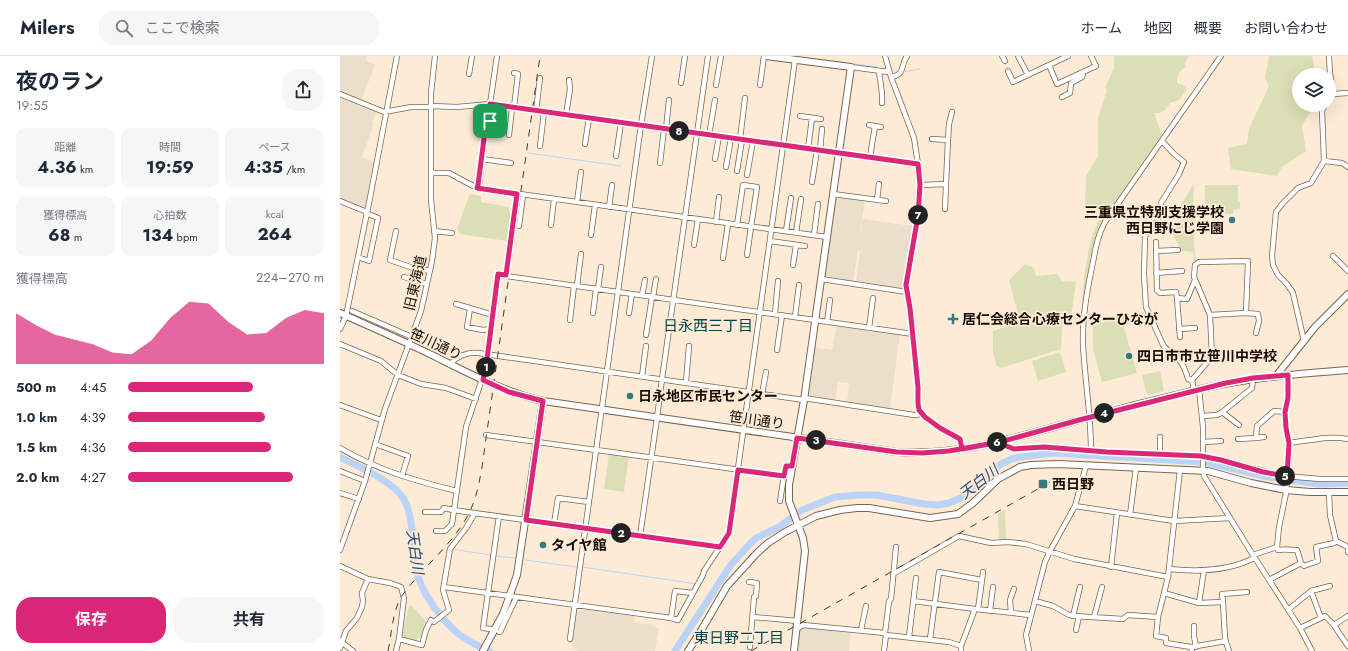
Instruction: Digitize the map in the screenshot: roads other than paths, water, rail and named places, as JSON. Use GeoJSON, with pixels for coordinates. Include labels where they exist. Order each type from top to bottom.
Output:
{"type":"FeatureCollection","features":[{"type":"Feature","properties":{"kind":"street"},"geometry":{"type":"LineString","coordinates":[[340,329],[358,257],[397,56]]}},
{"type":"Feature","properties":{"kind":"street","name":"旧東海道"},"geometry":{"type":"LineString","coordinates":[[340,550],[365,481],[382,420],[421,311],[430,271],[434,248],[430,173],[431,107],[435,56]]}},
{"type":"Feature","properties":{"kind":"street"},"geometry":{"type":"LineString","coordinates":[[469,74],[472,56]]}},
{"type":"Feature","properties":{"kind":"street"},"geometry":{"type":"LineString","coordinates":[[477,188],[485,131],[492,116],[490,104],[497,56]]}},
{"type":"Feature","properties":{"kind":"street"},"geometry":{"type":"LineString","coordinates":[[570,639],[641,125],[652,56]]}},
{"type":"Feature","properties":{"kind":"street"},"geometry":{"type":"LineString","coordinates":[[681,83],[685,56]]}},
{"type":"Feature","properties":{"kind":"street"},"geometry":{"type":"LineString","coordinates":[[640,536],[708,56]]}},
{"type":"Feature","properties":{"kind":"street"},"geometry":{"type":"LineString","coordinates":[[716,85],[720,56]]}},
{"type":"Feature","properties":{"kind":"street"},"geometry":{"type":"LineString","coordinates":[[760,85],[765,56],[784,57],[795,60],[879,71],[895,76],[902,71],[904,60],[907,56]]}},
{"type":"Feature","properties":{"kind":"street"},"geometry":{"type":"LineString","coordinates":[[885,56],[890,75],[914,138],[918,164],[920,185],[918,216],[906,279],[919,393],[919,410],[940,428],[958,438],[962,449]]}},
{"type":"Feature","properties":{"kind":"street"},"geometry":{"type":"LineString","coordinates":[[1002,56],[1005,61]]}},
{"type":"Feature","properties":{"kind":"street"},"geometry":{"type":"LineString","coordinates":[[1018,56],[1028,75]]}},
{"type":"Feature","properties":{"kind":"street"},"geometry":{"type":"LineString","coordinates":[[1008,70],[1014,82],[1068,56]]}},
{"type":"Feature","properties":{"kind":"street"},"geometry":{"type":"LineString","coordinates":[[1049,65],[1057,84],[1096,66],[1091,56]]}},
{"type":"Feature","properties":{"kind":"street"},"geometry":{"type":"LineString","coordinates":[[1091,452],[1090,417],[1083,344],[1083,327],[1097,238],[1110,216],[1221,56]]}},
{"type":"Feature","properties":{"kind":"street"},"geometry":{"type":"LineString","coordinates":[[1329,56],[1330,68]]}},
{"type":"Feature","properties":{"kind":"street"},"geometry":{"type":"LineString","coordinates":[[444,587],[678,620],[704,571],[729,533],[795,60]]}},
{"type":"Feature","properties":{"kind":"street"},"geometry":{"type":"LineString","coordinates":[[794,651],[804,551],[803,538],[790,505],[789,491],[828,237],[851,67]]}},
{"type":"Feature","properties":{"kind":"street"},"geometry":{"type":"LineString","coordinates":[[879,71],[883,94],[882,103]]}},
{"type":"Feature","properties":{"kind":"street"},"geometry":{"type":"LineString","coordinates":[[1062,96],[1070,93],[1071,83],[1082,77],[1084,72]]}},
{"type":"Feature","properties":{"kind":"street"},"geometry":{"type":"LineString","coordinates":[[509,135],[518,74],[514,74]]}},
{"type":"Feature","properties":{"kind":"street"},"geometry":{"type":"LineString","coordinates":[[536,111],[540,78]]}},
{"type":"Feature","properties":{"kind":"street"},"geometry":{"type":"LineString","coordinates":[[566,114],[570,89],[569,80]]}},
{"type":"Feature","properties":{"kind":"street"},"geometry":{"type":"LineString","coordinates":[[1336,94],[1348,93]]}},
{"type":"Feature","properties":{"kind":"street"},"geometry":{"type":"LineString","coordinates":[[340,94],[384,112],[411,107],[490,104],[918,164]]}},
{"type":"Feature","properties":{"kind":"street"},"geometry":{"type":"LineString","coordinates":[[736,171],[745,98]]}},
{"type":"Feature","properties":{"kind":"street"},"geometry":{"type":"LineString","coordinates":[[660,163],[670,100]]}},
{"type":"Feature","properties":{"kind":"street"},"geometry":{"type":"LineString","coordinates":[[709,135],[714,100]]}},
{"type":"Feature","properties":{"kind":"street"},"geometry":{"type":"LineString","coordinates":[[540,146],[544,112]]}},
{"type":"Feature","properties":{"kind":"street"},"geometry":{"type":"LineString","coordinates":[[945,209],[949,124],[952,112]]}},
{"type":"Feature","properties":{"kind":"street"},"geometry":{"type":"LineString","coordinates":[[1304,341],[1293,293],[1278,275],[1273,265],[1272,256],[1276,212],[1298,188],[1311,183],[1324,161],[1322,112]]}},
{"type":"Feature","properties":{"kind":"street"},"geometry":{"type":"LineString","coordinates":[[800,116],[821,119]]}},
{"type":"Feature","properties":{"kind":"street"},"geometry":{"type":"LineString","coordinates":[[585,144],[589,118]]}},
{"type":"Feature","properties":{"kind":"street"},"geometry":{"type":"LineString","coordinates":[[808,149],[812,118]]}},
{"type":"Feature","properties":{"kind":"street"},"geometry":{"type":"LineString","coordinates":[[616,156],[621,123]]}},
{"type":"Feature","properties":{"kind":"street"},"geometry":{"type":"LineString","coordinates":[[869,125],[881,127]]}},
{"type":"Feature","properties":{"kind":"street"},"geometry":{"type":"LineString","coordinates":[[870,157],[875,126]]}},
{"type":"Feature","properties":{"kind":"street"},"geometry":{"type":"LineString","coordinates":[[812,182],[822,129]]}},
{"type":"Feature","properties":{"kind":"street"},"geometry":{"type":"LineString","coordinates":[[715,159],[718,136]]}},
{"type":"Feature","properties":{"kind":"street"},"geometry":{"type":"LineString","coordinates":[[726,167],[731,138]]}},
{"type":"Feature","properties":{"kind":"street"},"geometry":{"type":"LineString","coordinates":[[932,139],[948,140]]}},
{"type":"Feature","properties":{"kind":"street"},"geometry":{"type":"LineString","coordinates":[[747,175],[753,141]]}},
{"type":"Feature","properties":{"kind":"street"},"geometry":{"type":"LineString","coordinates":[[1162,141],[1184,162],[1179,174],[1161,203],[1160,213],[1155,225],[1145,236],[1144,275],[1146,307],[1163,344],[1167,350],[1177,357],[1185,368],[1188,379],[1192,380],[1197,390],[1202,416],[1202,471],[1300,628],[1312,651]]}},
{"type":"Feature","properties":{"kind":"street"},"geometry":{"type":"LineString","coordinates":[[482,159],[511,164]]}},
{"type":"Feature","properties":{"kind":"street"},"geometry":{"type":"LineString","coordinates":[[1324,161],[1342,163],[1348,167]]}},
{"type":"Feature","properties":{"kind":"street"},"geometry":{"type":"LineString","coordinates":[[576,202],[581,172]]}},
{"type":"Feature","properties":{"kind":"street"},"geometry":{"type":"LineString","coordinates":[[430,173],[449,173],[477,188],[828,237]]}},
{"type":"Feature","properties":{"kind":"street"},"geometry":{"type":"LineString","coordinates":[[877,200],[879,184]]}},
{"type":"Feature","properties":{"kind":"street"},"geometry":{"type":"LineString","coordinates":[[920,185],[946,184]]}},
{"type":"Feature","properties":{"kind":"street"},"geometry":{"type":"LineString","coordinates":[[608,206],[612,185]]}},
{"type":"Feature","properties":{"kind":"street"},"geometry":{"type":"LineString","coordinates":[[737,225],[743,185],[757,187],[747,255]]}},
{"type":"Feature","properties":{"kind":"street"},"geometry":{"type":"LineString","coordinates":[[506,275],[517,194]]}},
{"type":"Feature","properties":{"kind":"street"},"geometry":{"type":"LineString","coordinates":[[833,194],[886,202]]}},
{"type":"Feature","properties":{"kind":"street"},"geometry":{"type":"LineString","coordinates":[[519,226],[524,195]]}},
{"type":"Feature","properties":{"kind":"street"},"geometry":{"type":"LineString","coordinates":[[716,222],[719,197]]}},
{"type":"Feature","properties":{"kind":"street"},"geometry":{"type":"LineString","coordinates":[[786,231],[791,198]]}},
{"type":"Feature","properties":{"kind":"street"},"geometry":{"type":"LineString","coordinates":[[551,225],[554,199]]}},
{"type":"Feature","properties":{"kind":"street"},"geometry":{"type":"LineString","coordinates":[[796,233],[801,199]]}},
{"type":"Feature","properties":{"kind":"street"},"geometry":{"type":"LineString","coordinates":[[340,201],[378,218],[369,261],[358,257]]}},
{"type":"Feature","properties":{"kind":"street"},"geometry":{"type":"LineString","coordinates":[[591,235],[595,204]]}},
{"type":"Feature","properties":{"kind":"street"},"geometry":{"type":"LineString","coordinates":[[814,235],[818,204]]}},
{"type":"Feature","properties":{"kind":"street"},"geometry":{"type":"LineString","coordinates":[[694,245],[698,219]]}},
{"type":"Feature","properties":{"kind":"street"},"geometry":{"type":"LineString","coordinates":[[723,258],[728,224]]}},
{"type":"Feature","properties":{"kind":"street"},"geometry":{"type":"LineString","coordinates":[[396,231],[390,260],[413,268],[430,271]]}},
{"type":"Feature","properties":{"kind":"street"},"geometry":{"type":"LineString","coordinates":[[434,231],[452,233]]}},
{"type":"Feature","properties":{"kind":"street"},"geometry":{"type":"LineString","coordinates":[[770,241],[805,246]]}},
{"type":"Feature","properties":{"kind":"street"},"geometry":{"type":"LineString","coordinates":[[1156,242],[1157,290],[1160,293],[1176,292],[1180,337]]}},
{"type":"Feature","properties":{"kind":"street"},"geometry":{"type":"LineString","coordinates":[[793,265],[796,245]]}},
{"type":"Feature","properties":{"kind":"street"},"geometry":{"type":"LineString","coordinates":[[1156,252],[1178,250]]}},
{"type":"Feature","properties":{"kind":"street"},"geometry":{"type":"LineString","coordinates":[[570,320],[581,254]]}},
{"type":"Feature","properties":{"kind":"street"},"geometry":{"type":"LineString","coordinates":[[1332,256],[1348,271]]}},
{"type":"Feature","properties":{"kind":"street"},"geometry":{"type":"LineString","coordinates":[[1192,380],[1211,358],[1210,314],[1194,277],[1195,265],[1199,262],[1248,261],[1246,313]]}},
{"type":"Feature","properties":{"kind":"street"},"geometry":{"type":"LineString","coordinates":[[593,313],[601,267]]}},
{"type":"Feature","properties":{"kind":"street"},"geometry":{"type":"LineString","coordinates":[[1156,273],[1182,271]]}},
{"type":"Feature","properties":{"kind":"street"},"geometry":{"type":"LineString","coordinates":[[436,531],[445,531],[452,524],[466,427],[483,380],[488,354],[498,274],[509,277],[913,334]]}},
{"type":"Feature","properties":{"kind":"street"},"geometry":{"type":"LineString","coordinates":[[404,277],[427,284]]}},
{"type":"Feature","properties":{"kind":"street"},"geometry":{"type":"LineString","coordinates":[[646,335],[656,279]]}},
{"type":"Feature","properties":{"kind":"street"},"geometry":{"type":"LineString","coordinates":[[821,279],[907,292]]}},
{"type":"Feature","properties":{"kind":"street"},"geometry":{"type":"LineString","coordinates":[[642,295],[645,280]]}},
{"type":"Feature","properties":{"kind":"street"},"geometry":{"type":"LineString","coordinates":[[1177,298],[1187,299],[1195,280]]}},
{"type":"Feature","properties":{"kind":"street"},"geometry":{"type":"LineString","coordinates":[[775,314],[778,282]]}},
{"type":"Feature","properties":{"kind":"street"},"geometry":{"type":"LineString","coordinates":[[795,317],[799,285]]}},
{"type":"Feature","properties":{"kind":"street"},"geometry":{"type":"LineString","coordinates":[[629,314],[632,294]]}},
{"type":"Feature","properties":{"kind":"street"},"geometry":{"type":"LineString","coordinates":[[1276,376],[1319,323],[1348,294]]}},
{"type":"Feature","properties":{"kind":"street"},"geometry":{"type":"LineString","coordinates":[[869,328],[873,298]]}},
{"type":"Feature","properties":{"kind":"street"},"geometry":{"type":"LineString","coordinates":[[827,322],[830,300]]}},
{"type":"Feature","properties":{"kind":"street"},"geometry":{"type":"LineString","coordinates":[[456,304],[493,315]]}},
{"type":"Feature","properties":{"kind":"street"},"geometry":{"type":"LineString","coordinates":[[470,309],[468,327],[483,330],[491,329]]}},
{"type":"Feature","properties":{"kind":"street"},"geometry":{"type":"LineString","coordinates":[[352,311],[412,337]]}},
{"type":"Feature","properties":{"kind":"street","name":"笹川通り"},"geometry":{"type":"LineString","coordinates":[[343,314],[509,392],[543,401],[897,452],[922,453],[962,449],[1000,442],[1090,417],[1197,390],[1253,378],[1348,370]]}},
{"type":"Feature","properties":{"kind":"street"},"geometry":{"type":"LineString","coordinates":[[1210,314],[1258,314],[1259,321],[1256,333]]}},
{"type":"Feature","properties":{"kind":"street"},"geometry":{"type":"LineString","coordinates":[[777,350],[782,315]]}},
{"type":"Feature","properties":{"kind":"street"},"geometry":{"type":"LineString","coordinates":[[368,318],[370,327]]}},
{"type":"Feature","properties":{"kind":"street"},"geometry":{"type":"LineString","coordinates":[[370,327],[374,321]]}},
{"type":"Feature","properties":{"kind":"street"},"geometry":{"type":"LineString","coordinates":[[1179,330],[1195,328]]}},
{"type":"Feature","properties":{"kind":"street"},"geometry":{"type":"LineString","coordinates":[[340,344],[381,361],[398,375],[421,384],[446,388],[476,399]]}},
{"type":"Feature","properties":{"kind":"street"},"geometry":{"type":"LineString","coordinates":[[642,376],[646,346]]}},
{"type":"Feature","properties":{"kind":"street"},"geometry":{"type":"LineString","coordinates":[[686,382],[689,346]]}},
{"type":"Feature","properties":{"kind":"street"},"geometry":{"type":"LineString","coordinates":[[450,365],[454,359],[469,353],[488,354],[762,394],[914,415],[922,414]]}},
{"type":"Feature","properties":{"kind":"street"},"geometry":{"type":"LineString","coordinates":[[762,394],[766,372]]}},
{"type":"Feature","properties":{"kind":"street"},"geometry":{"type":"LineString","coordinates":[[1277,547],[1287,477],[1289,443],[1285,412],[1288,398],[1288,375]]}},
{"type":"Feature","properties":{"kind":"street"},"geometry":{"type":"LineString","coordinates":[[1202,416],[1217,415],[1222,412],[1252,388],[1253,378]]}},
{"type":"Feature","properties":{"kind":"street"},"geometry":{"type":"LineString","coordinates":[[499,632],[507,618],[520,561],[543,401]]}},
{"type":"Feature","properties":{"kind":"street"},"geometry":{"type":"LineString","coordinates":[[340,405],[382,420]]}},
{"type":"Feature","properties":{"kind":"street"},"geometry":{"type":"LineString","coordinates":[[1256,438],[1257,426],[1274,411],[1285,412]]}},
{"type":"Feature","properties":{"kind":"street"},"geometry":{"type":"LineString","coordinates":[[1222,412],[1239,425]]}},
{"type":"Feature","properties":{"kind":"street"},"geometry":{"type":"LineString","coordinates":[[486,435],[784,476]]}},
{"type":"Feature","properties":{"kind":"street"},"geometry":{"type":"LineString","coordinates":[[1160,437],[1160,454]]}},
{"type":"Feature","properties":{"kind":"street"},"geometry":{"type":"LineString","coordinates":[[1238,439],[1264,437]]}},
{"type":"Feature","properties":{"kind":"street"},"geometry":{"type":"LineString","coordinates":[[1289,443],[1329,437],[1348,439]]}},
{"type":"Feature","properties":{"kind":"street"},"geometry":{"type":"LineString","coordinates":[[1203,442],[1221,441]]}},
{"type":"Feature","properties":{"kind":"street"},"geometry":{"type":"LineString","coordinates":[[1000,442],[1014,449],[1044,447],[1091,452],[1160,454],[1203,458],[1287,477],[1320,480],[1348,479]]}},
{"type":"Feature","properties":{"kind":"street"},"geometry":{"type":"LineString","coordinates":[[375,444],[408,456],[402,476]]}},
{"type":"Feature","properties":{"kind":"street"},"geometry":{"type":"LineString","coordinates":[[340,448],[369,465],[457,492]]}},
{"type":"Feature","properties":{"kind":"street"},"geometry":{"type":"LineString","coordinates":[[688,651],[727,586],[768,543],[797,523],[816,516],[840,510],[858,508],[868,508],[930,518],[946,517],[958,514],[965,510],[998,479],[1020,466],[1058,464],[1202,471],[1214,472],[1251,483],[1286,489],[1329,493],[1348,492]]}},
{"type":"Feature","properties":{"kind":"street"},"geometry":{"type":"LineString","coordinates":[[780,501],[786,466],[792,466]]}},
{"type":"Feature","properties":{"kind":"street"},"geometry":{"type":"LineString","coordinates":[[1029,651],[1026,635],[1044,566],[1050,551],[1075,506],[1086,466]]}},
{"type":"Feature","properties":{"kind":"street"},"geometry":{"type":"LineString","coordinates":[[1130,515],[1136,468]]}},
{"type":"Feature","properties":{"kind":"street"},"geometry":{"type":"LineString","coordinates":[[1180,470],[1168,577],[1158,617],[1156,636],[1166,638],[1166,643],[1193,648],[1226,641]]}},
{"type":"Feature","properties":{"kind":"street"},"geometry":{"type":"LineString","coordinates":[[340,472],[365,481]]}},
{"type":"Feature","properties":{"kind":"street"},"geometry":{"type":"LineString","coordinates":[[340,493],[359,499]]}},
{"type":"Feature","properties":{"kind":"street"},"geometry":{"type":"LineString","coordinates":[[1329,493],[1330,515],[1336,541]]}},
{"type":"Feature","properties":{"kind":"street"},"geometry":{"type":"LineString","coordinates":[[554,524],[558,498],[590,502]]}},
{"type":"Feature","properties":{"kind":"street"},"geometry":{"type":"LineString","coordinates":[[1075,506],[1174,521],[1230,518]]}},
{"type":"Feature","properties":{"kind":"street"},"geometry":{"type":"LineString","coordinates":[[425,512],[441,512],[444,508],[720,547]]}},
{"type":"Feature","properties":{"kind":"street"},"geometry":{"type":"LineString","coordinates":[[421,651],[431,620],[434,622],[449,610],[449,606],[443,592],[450,549],[475,513]]}},
{"type":"Feature","properties":{"kind":"street"},"geometry":{"type":"LineString","coordinates":[[1111,567],[1117,513]]}},
{"type":"Feature","properties":{"kind":"street"},"geometry":{"type":"LineString","coordinates":[[490,629],[483,628],[499,516]]}},
{"type":"Feature","properties":{"kind":"street"},"geometry":{"type":"LineString","coordinates":[[893,574],[960,536],[990,543],[1008,542],[1026,544],[1074,559],[1168,577]]}},
{"type":"Feature","properties":{"kind":"street"},"geometry":{"type":"LineString","coordinates":[[1277,547],[1278,550],[1287,549],[1298,551],[1301,563],[1304,566],[1318,561],[1316,547],[1334,543],[1336,541]]}},
{"type":"Feature","properties":{"kind":"street"},"geometry":{"type":"LineString","coordinates":[[1336,541],[1348,547],[1348,552]]}},
{"type":"Feature","properties":{"kind":"street"},"geometry":{"type":"LineString","coordinates":[[884,651],[896,547]]}},
{"type":"Feature","properties":{"kind":"street"},"geometry":{"type":"LineString","coordinates":[[1169,569],[1191,571],[1204,570],[1243,563],[1254,556],[1277,547]]}},
{"type":"Feature","properties":{"kind":"street"},"geometry":{"type":"LineString","coordinates":[[1269,580],[1301,563]]}},
{"type":"Feature","properties":{"kind":"street"},"geometry":{"type":"LineString","coordinates":[[340,566],[368,579],[390,583],[401,587],[404,598],[396,651]]}},
{"type":"Feature","properties":{"kind":"street"},"geometry":{"type":"LineString","coordinates":[[1199,603],[1204,570]]}},
{"type":"Feature","properties":{"kind":"street"},"geometry":{"type":"LineString","coordinates":[[930,639],[939,572],[982,580]]}},
{"type":"Feature","properties":{"kind":"street"},"geometry":{"type":"LineString","coordinates":[[797,629],[803,625],[861,630],[949,642],[961,649],[976,609],[983,572]]}},
{"type":"Feature","properties":{"kind":"street"},"geometry":{"type":"LineString","coordinates":[[909,637],[916,578]]}},
{"type":"Feature","properties":{"kind":"street"},"geometry":{"type":"LineString","coordinates":[[340,648],[341,641],[348,628],[357,618],[362,607],[364,597],[362,593],[368,579]]}},
{"type":"Feature","properties":{"kind":"street"},"geometry":{"type":"LineString","coordinates":[[749,582],[757,583],[756,596],[754,597],[750,647]]}},
{"type":"Feature","properties":{"kind":"street"},"geometry":{"type":"LineString","coordinates":[[990,611],[993,586]]}},
{"type":"Feature","properties":{"kind":"street"},"geometry":{"type":"LineString","coordinates":[[1288,609],[1310,591],[1330,586]]}},
{"type":"Feature","properties":{"kind":"street"},"geometry":{"type":"LineString","coordinates":[[1072,616],[1080,587]]}},
{"type":"Feature","properties":{"kind":"street"},"geometry":{"type":"LineString","coordinates":[[1094,617],[1102,587]]}},
{"type":"Feature","properties":{"kind":"street"},"geometry":{"type":"LineString","coordinates":[[671,618],[675,590],[693,593]]}},
{"type":"Feature","properties":{"kind":"street"},"geometry":{"type":"LineString","coordinates":[[1011,613],[1010,600],[1014,590]]}},
{"type":"Feature","properties":{"kind":"street"},"geometry":{"type":"LineString","coordinates":[[1310,591],[1321,618]]}},
{"type":"Feature","properties":{"kind":"street"},"geometry":{"type":"LineString","coordinates":[[1229,651],[1226,641],[1222,594],[1247,592]]}},
{"type":"Feature","properties":{"kind":"street"},"geometry":{"type":"LineString","coordinates":[[1164,593],[1199,603],[1223,602]]}},
{"type":"Feature","properties":{"kind":"street"},"geometry":{"type":"LineString","coordinates":[[483,651],[513,597]]}},
{"type":"Feature","properties":{"kind":"street"},"geometry":{"type":"LineString","coordinates":[[913,601],[1031,615]]}},
{"type":"Feature","properties":{"kind":"street"},"geometry":{"type":"LineString","coordinates":[[1035,601],[1053,606],[1072,616],[1124,619],[1128,615],[1158,617]]}},
{"type":"Feature","properties":{"kind":"street"},"geometry":{"type":"LineString","coordinates":[[861,630],[866,606]]}},
{"type":"Feature","properties":{"kind":"street"},"geometry":{"type":"LineString","coordinates":[[1076,630],[1079,616]]}},
{"type":"Feature","properties":{"kind":"street"},"geometry":{"type":"LineString","coordinates":[[1300,628],[1325,616],[1334,625],[1348,646]]}},
{"type":"Feature","properties":{"kind":"street"},"geometry":{"type":"LineString","coordinates":[[1334,625],[1348,616]]}},
{"type":"Feature","properties":{"kind":"street"},"geometry":{"type":"LineString","coordinates":[[753,617],[798,621]]}},
{"type":"Feature","properties":{"kind":"street"},"geometry":{"type":"LineString","coordinates":[[1193,648],[1194,626]]}},
{"type":"Feature","properties":{"kind":"street"},"geometry":{"type":"LineString","coordinates":[[399,639],[422,645]]}},
{"type":"Feature","properties":{"kind":"street"},"geometry":{"type":"LineString","coordinates":[[341,641],[353,651]]}},
{"type":"Feature","properties":{"kind":"waterway"},"geometry":{"type":"LineString","coordinates":[[824,60],[877,67]]}},
{"type":"Feature","properties":{"kind":"waterway"},"geometry":{"type":"LineString","coordinates":[[903,72],[920,69]]}},
{"type":"Feature","properties":{"kind":"waterway"},"geometry":{"type":"LineString","coordinates":[[528,153],[621,166]]}},
{"type":"Feature","properties":{"kind":"waterway","name":"天白川"},"geometry":{"type":"LineString","coordinates":[[675,651],[730,566],[756,538],[779,527],[802,510],[835,497],[877,495],[924,504],[938,505],[949,503],[963,497],[1001,464],[1014,458],[1052,453],[1205,462],[1268,477],[1318,484],[1348,483]]}},
{"type":"Feature","properties":{"kind":"waterway","name":"天白川"},"geometry":{"type":"LineString","coordinates":[[340,457],[380,478],[394,488],[405,500],[412,526],[416,570],[427,596],[437,611],[460,635],[489,651]]}},
{"type":"Feature","properties":{"kind":"waterway"},"geometry":{"type":"LineString","coordinates":[[452,549],[491,555]]}},
{"type":"Feature","properties":{"kind":"waterway"},"geometry":{"type":"LineString","coordinates":[[495,556],[514,558]]}},
{"type":"Feature","properties":{"kind":"waterway"},"geometry":{"type":"LineString","coordinates":[[525,560],[577,567]]}},
{"type":"Feature","properties":{"kind":"waterway"},"geometry":{"type":"LineString","coordinates":[[582,567],[697,584]]}},
{"type":"Feature","properties":{"kind":"railway"},"geometry":{"type":"LineString","coordinates":[[388,651],[394,617],[401,597],[460,528],[473,505],[477,492],[482,467],[540,56]]}},
{"type":"Feature","properties":{"kind":"railway"},"geometry":{"type":"LineString","coordinates":[[751,651],[1059,477]]}},
{"type":"Feature","properties":{"kind":"place","name":"三重県立特別支援学校 西日野にじ学園"},"geometry":{"type":"Point","coordinates":[1232,220]}},
{"type":"Feature","properties":{"kind":"place","name":"居仁会総合心療センターひなが"},"geometry":{"type":"Point","coordinates":[953,319]}},
{"type":"Feature","properties":{"kind":"place","name":"四日市市立笹川中学校"},"geometry":{"type":"Point","coordinates":[1129,356]}},
{"type":"Feature","properties":{"kind":"place","name":"日永地区市民センター"},"geometry":{"type":"Point","coordinates":[630,396]}},
{"type":"Feature","properties":{"kind":"place","name":"西日野"},"geometry":{"type":"Point","coordinates":[1043,484]}},
{"type":"Feature","properties":{"kind":"place","name":"タイヤ館"},"geometry":{"type":"Point","coordinates":[543,545]}},
{"type":"Feature","properties":{"kind":"district","name":"日永西三丁目"},"geometry":{"type":"Point","coordinates":[708,326]}},
{"type":"Feature","properties":{"kind":"district","name":"東日野二丁目"},"geometry":{"type":"Point","coordinates":[739,638]}}]}
